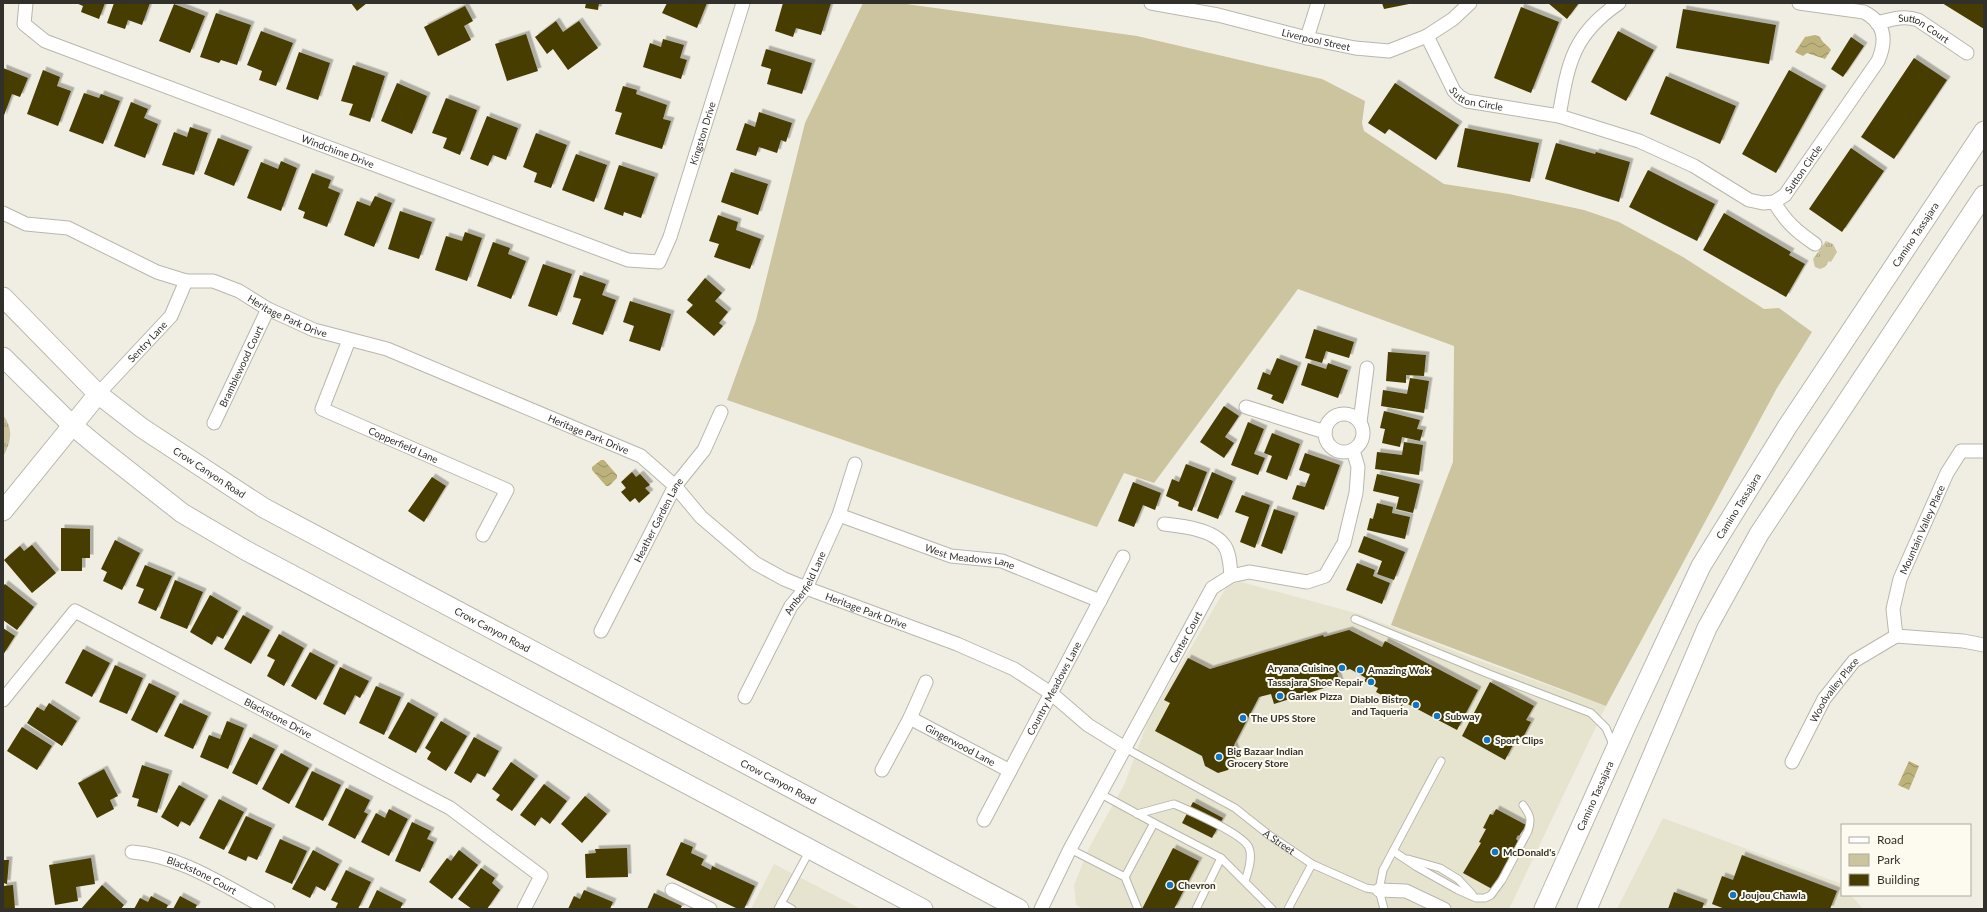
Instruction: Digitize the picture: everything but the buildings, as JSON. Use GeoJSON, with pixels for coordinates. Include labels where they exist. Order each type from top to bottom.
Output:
{"type":"FeatureCollection","features":[{"type":"Feature","properties":{"kind":"main road","name":"Camino Tassajara"},"geometry":{"type":"LineString","coordinates":[[1544,909],[1700,566],[1787,427],[1984,131]]}},
{"type":"Feature","properties":{"kind":"main road"},"geometry":{"type":"LineString","coordinates":[[1586,909],[1707,628],[1759,534],[1984,195]]}},
{"type":"Feature","properties":{"kind":"main road","name":"Crow Canyon Road"},"geometry":{"type":"LineString","coordinates":[[3,297],[98,394],[142,428],[264,508],[1019,909]]}},
{"type":"Feature","properties":{"kind":"main road"},"geometry":{"type":"LineString","coordinates":[[3,357],[72,425],[182,513],[245,550],[923,909]]}},
{"type":"Feature","properties":{"kind":"main road"},"geometry":{"type":"LineString","coordinates":[[3,512],[98,394]]}},
{"type":"Feature","properties":{"kind":"street","name":"Windchime Drive"},"geometry":{"type":"LineString","coordinates":[[26,3],[24,24],[45,41],[628,260],[659,262]]}},
{"type":"Feature","properties":{"kind":"street","name":"Kingston Drive"},"geometry":{"type":"LineString","coordinates":[[659,262],[670,237],[743,3]]}},
{"type":"Feature","properties":{"kind":"street","name":"Liverpool Street"},"geometry":{"type":"LineString","coordinates":[[1151,3],[1218,15],[1307,38],[1355,48],[1389,51],[1427,36],[1453,19],[1470,3]]}},
{"type":"Feature","properties":{"kind":"street"},"geometry":{"type":"LineString","coordinates":[[1307,38],[1318,3]]}},
{"type":"Feature","properties":{"kind":"street"},"geometry":{"type":"LineString","coordinates":[[1559,116],[1567,70],[1575,50],[1586,31],[1618,3]]}},
{"type":"Feature","properties":{"kind":"street"},"geometry":{"type":"LineString","coordinates":[[1799,3],[1864,12],[1871,16],[1877,23]]}},
{"type":"Feature","properties":{"kind":"street","name":"Sutton Court"},"geometry":{"type":"LineString","coordinates":[[1877,23],[1903,17],[1918,20],[1967,52]]}},
{"type":"Feature","properties":{"kind":"street","name":"Sutton Circle"},"geometry":{"type":"LineString","coordinates":[[1427,36],[1454,91],[1467,101],[1559,116],[1639,141],[1670,154],[1700,170],[1749,200],[1762,203],[1774,202],[1785,195],[1878,61],[1884,41],[1883,31],[1877,23]]}},
{"type":"Feature","properties":{"kind":"street"},"geometry":{"type":"LineString","coordinates":[[1774,202],[1783,217],[1796,232],[1815,244]]}},
{"type":"Feature","properties":{"kind":"street","name":"Heritage Park Drive"},"geometry":{"type":"LineString","coordinates":[[3,213],[26,224],[68,228],[157,272],[186,281],[213,281],[239,291],[268,309],[314,330],[387,349],[641,456],[675,486],[701,517],[756,563],[784,579],[958,644],[1014,669],[1052,694],[1088,724],[1125,748]]}},
{"type":"Feature","properties":{"kind":"street","name":"Sentry Lane"},"geometry":{"type":"LineString","coordinates":[[98,394],[171,316],[186,281]]}},
{"type":"Feature","properties":{"kind":"street","name":"Bramblewood Court"},"geometry":{"type":"LineString","coordinates":[[214,423],[268,309]]}},
{"type":"Feature","properties":{"kind":"street","name":"Copperfield Lane"},"geometry":{"type":"LineString","coordinates":[[349,340],[322,409],[507,490],[483,535]]}},
{"type":"Feature","properties":{"kind":"street"},"geometry":{"type":"LineString","coordinates":[[1360,422],[1367,368]]}},
{"type":"Feature","properties":{"kind":"street"},"geometry":{"type":"LineString","coordinates":[[1246,407],[1325,432]]}},
{"type":"Feature","properties":{"kind":"street","name":"Heather Garden Lane"},"geometry":{"type":"LineString","coordinates":[[601,632],[675,486],[704,450],[721,412]]}},
{"type":"Feature","properties":{"kind":"street"},"geometry":{"type":"LineString","coordinates":[[1339,414],[1351,415],[1360,422],[1363,429],[1363,438],[1360,445],[1353,450],[1342,452],[1331,447],[1326,440],[1325,432],[1327,424],[1332,418],[1339,414]]}},
{"type":"Feature","properties":{"kind":"street","name":"Center Court"},"geometry":{"type":"LineString","coordinates":[[1040,909],[1070,849],[1212,588],[1231,576],[1250,572],[1307,582],[1326,576],[1344,543],[1356,493],[1358,467],[1353,450]]}},
{"type":"Feature","properties":{"kind":"street","name":"Mountain Valley Place"},"geometry":{"type":"LineString","coordinates":[[1896,636],[1893,609],[1900,579],[1947,473],[1961,451],[1984,451]]}},
{"type":"Feature","properties":{"kind":"street","name":"Amberfield Lane"},"geometry":{"type":"LineString","coordinates":[[745,697],[791,606],[806,588],[839,515],[856,464]]}},
{"type":"Feature","properties":{"kind":"street","name":"West Meadows Lane"},"geometry":{"type":"LineString","coordinates":[[839,515],[951,556],[1002,561],[1100,601]]}},
{"type":"Feature","properties":{"kind":"street"},"geometry":{"type":"LineString","coordinates":[[1164,524],[1189,527],[1213,536],[1224,545],[1228,557],[1231,576]]}},
{"type":"Feature","properties":{"kind":"street","name":"Country Meadows Lane"},"geometry":{"type":"LineString","coordinates":[[984,820],[1052,694],[1123,557]]}},
{"type":"Feature","properties":{"kind":"street","name":"Blackstone Drive"},"geometry":{"type":"LineString","coordinates":[[3,700],[74,611],[450,808],[541,876],[524,909]]}},
{"type":"Feature","properties":{"kind":"street"},"geometry":{"type":"LineString","coordinates":[[1896,636],[1963,640],[1984,645]]}},
{"type":"Feature","properties":{"kind":"street","name":"Woodvalley Place"},"geometry":{"type":"LineString","coordinates":[[1792,762],[1824,699],[1854,661],[1896,636]]}},
{"type":"Feature","properties":{"kind":"street"},"geometry":{"type":"LineString","coordinates":[[882,770],[910,718],[926,682]]}},
{"type":"Feature","properties":{"kind":"street","name":"Gingerwood Lane"},"geometry":{"type":"LineString","coordinates":[[910,718],[1010,771]]}},
{"type":"Feature","properties":{"kind":"street","name":"Blackstone Court"},"geometry":{"type":"LineString","coordinates":[[132,852],[149,853],[176,860],[268,909]]}},
{"type":"Feature","properties":{"kind":"street"},"geometry":{"type":"LineString","coordinates":[[672,890],[693,905],[710,909]]}},
{"type":"Feature","properties":{"kind":"street","name":"A Street"},"geometry":{"type":"LineString","coordinates":[[1379,890],[1406,891],[1444,909]]}},
{"type":"Feature","properties":{"kind":"lane"},"geometry":{"type":"LineString","coordinates":[[1356,619],[1489,674],[1591,712],[1606,728],[1615,750]]}},
{"type":"Feature","properties":{"kind":"lane","name":"A Street"},"geometry":{"type":"LineString","coordinates":[[1125,748],[1235,808],[1268,835],[1312,864],[1366,888],[1379,890]]}},
{"type":"Feature","properties":{"kind":"lane"},"geometry":{"type":"LineString","coordinates":[[1384,909],[1379,890],[1383,870],[1441,761]]}},
{"type":"Feature","properties":{"kind":"lane"},"geometry":{"type":"LineString","coordinates":[[1101,794],[1221,858],[1272,909]]}},
{"type":"Feature","properties":{"kind":"lane"},"geometry":{"type":"LineString","coordinates":[[1137,814],[1174,804],[1235,834],[1250,848],[1250,861],[1245,882]]}},
{"type":"Feature","properties":{"kind":"lane"},"geometry":{"type":"LineString","coordinates":[[1393,852],[1417,867],[1476,898],[1491,895],[1499,885],[1531,824],[1531,816],[1523,806]]}},
{"type":"Feature","properties":{"kind":"lane"},"geometry":{"type":"LineString","coordinates":[[1125,877],[1154,823]]}},
{"type":"Feature","properties":{"kind":"lane"},"geometry":{"type":"LineString","coordinates":[[1070,849],[1125,877],[1138,909]]}},
{"type":"Feature","properties":{"kind":"lane"},"geometry":{"type":"LineString","coordinates":[[792,909],[779,906],[810,850]]}},
{"type":"Feature","properties":{"kind":"lane"},"geometry":{"type":"LineString","coordinates":[[1196,909],[1221,858]]}},
{"type":"Feature","properties":{"kind":"lane"},"geometry":{"type":"LineString","coordinates":[[1406,859],[1440,868],[1458,879],[1476,898]]}},
{"type":"Feature","properties":{"kind":"lane"},"geometry":{"type":"LineString","coordinates":[[1288,909],[1312,864]]}},
{"type":"Feature","properties":{"kind":"shaded area"},"geometry":{"type":"Polygon","coordinates":[[[1241,582],[1359,614],[1472,658],[1606,706],[1509,909],[1083,909],[1076,905],[1074,885],[1089,848],[1125,783],[1147,723],[1227,586],[1241,582]]]}},
{"type":"Feature","properties":{"kind":"shaded area"},"geometry":{"type":"Polygon","coordinates":[[[1663,818],[1841,884],[1841,896],[1852,896],[1863,909],[1617,909],[1663,818]]]}},
{"type":"Feature","properties":{"kind":"shaded area"},"geometry":{"type":"Polygon","coordinates":[[[774,864],[861,909],[751,909],[774,864]]]}},
{"type":"Feature","properties":{"kind":"green space"},"geometry":{"type":"Polygon","coordinates":[[[863,3],[899,3],[1137,36],[1322,79],[1365,101],[1362,123],[1364,131],[1444,184],[1509,194],[1584,210],[1619,222],[1683,257],[1764,309],[1779,308],[1812,332],[1777,388],[1606,706],[1391,625],[1453,462],[1454,346],[1298,289],[1154,483],[1124,473],[1097,527],[727,400],[756,320],[805,123],[863,3]]]}},
{"type":"Feature","properties":{"kind":"green space"},"geometry":{"type":"Polygon","coordinates":[[[1826,241],[1833,244],[1837,252],[1831,262],[1829,261],[1825,267],[1820,269],[1815,267],[1813,259],[1826,241]]]}},
{"type":"Feature","properties":{"kind":"green space"},"geometry":{"type":"Polygon","coordinates":[[[3,415],[9,425],[10,436],[8,446],[3,457],[3,415]]]}},
{"type":"Feature","properties":{"kind":"water"},"geometry":{"type":"Polygon","coordinates":[[[1815,35],[1820,37],[1831,50],[1825,59],[1807,53],[1803,56],[1795,52],[1805,37],[1815,35]]]}},
{"type":"Feature","properties":{"kind":"water"},"geometry":{"type":"Polygon","coordinates":[[[601,460],[604,460],[617,475],[617,478],[609,486],[606,486],[592,470],[592,467],[601,460]]]}},
{"type":"Feature","properties":{"kind":"water"},"geometry":{"type":"Polygon","coordinates":[[[1909,761],[1919,766],[1909,790],[1898,785],[1909,761]]]}},
{"type":"Feature","properties":{"kind":"place","name":"Aryana Cuisine"},"geometry":{"type":"Point","coordinates":[1342,668]}},
{"type":"Feature","properties":{"kind":"place","name":"Amazing Wok"},"geometry":{"type":"Point","coordinates":[1360,670]}},
{"type":"Feature","properties":{"kind":"place","name":"Tassajara Shoe Repair"},"geometry":{"type":"Point","coordinates":[1371,682]}},
{"type":"Feature","properties":{"kind":"place","name":"Garlex Pizza"},"geometry":{"type":"Point","coordinates":[1280,696]}},
{"type":"Feature","properties":{"kind":"place","name":"Diablo Bistro and Taqueria"},"geometry":{"type":"Point","coordinates":[1416,705]}},
{"type":"Feature","properties":{"kind":"place","name":"Subway"},"geometry":{"type":"Point","coordinates":[1437,716]}},
{"type":"Feature","properties":{"kind":"place","name":"The UPS Store"},"geometry":{"type":"Point","coordinates":[1243,718]}},
{"type":"Feature","properties":{"kind":"place","name":"Sport Clips"},"geometry":{"type":"Point","coordinates":[1487,740]}},
{"type":"Feature","properties":{"kind":"place","name":"Big Bazaar Indian Grocery Store"},"geometry":{"type":"Point","coordinates":[1219,757]}},
{"type":"Feature","properties":{"kind":"place","name":"McDonald's"},"geometry":{"type":"Point","coordinates":[1495,852]}},
{"type":"Feature","properties":{"kind":"place","name":"Chevron"},"geometry":{"type":"Point","coordinates":[1170,885]}},
{"type":"Feature","properties":{"kind":"place","name":"Joujou Chawla"},"geometry":{"type":"Point","coordinates":[1733,895]}}]}
